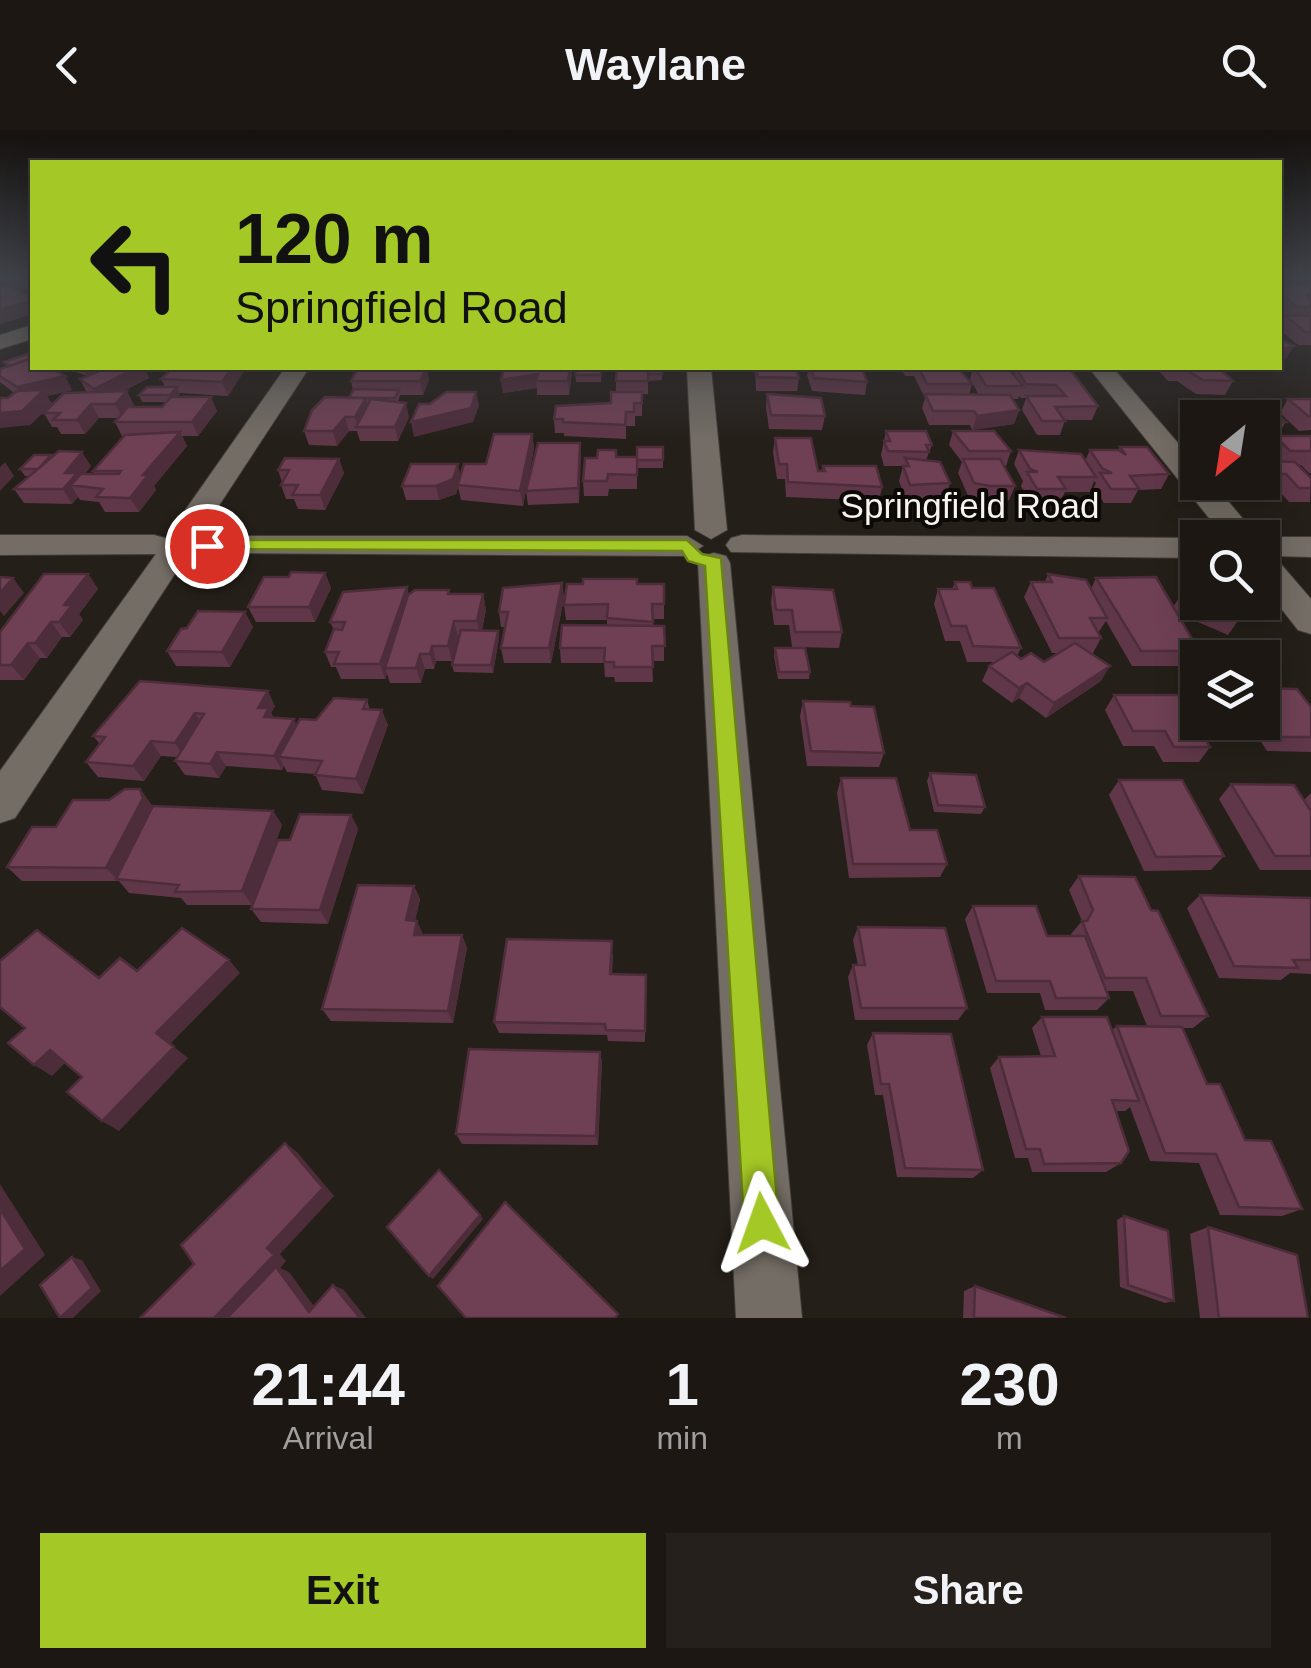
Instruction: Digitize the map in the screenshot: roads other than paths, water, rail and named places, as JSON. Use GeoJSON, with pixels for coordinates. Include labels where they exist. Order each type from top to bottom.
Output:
{"type":"FeatureCollection","features":[{"type":"Feature","properties":{"kind":"street"},"geometry":{"type":"LineString","coordinates":[[0,342],[30,333]]}},
{"type":"Feature","properties":{"kind":"street"},"geometry":{"type":"LineString","coordinates":[[0,804],[296,370]]}},
{"type":"Feature","properties":{"kind":"street"},"geometry":{"type":"LineString","coordinates":[[699,370],[768,1318]]}},
{"type":"Feature","properties":{"kind":"street"},"geometry":{"type":"LineString","coordinates":[[1103,370],[1219,520]]}},
{"type":"Feature","properties":{"kind":"street","name":"Springfield Road"},"geometry":{"type":"LineString","coordinates":[[0,545],[1180,548]]}},
{"type":"Feature","properties":{"kind":"street"},"geometry":{"type":"LineString","coordinates":[[1280,554],[1311,548]]}},
{"type":"Feature","properties":{"kind":"street"},"geometry":{"type":"LineString","coordinates":[[1280,575],[1311,622]]}}]}
